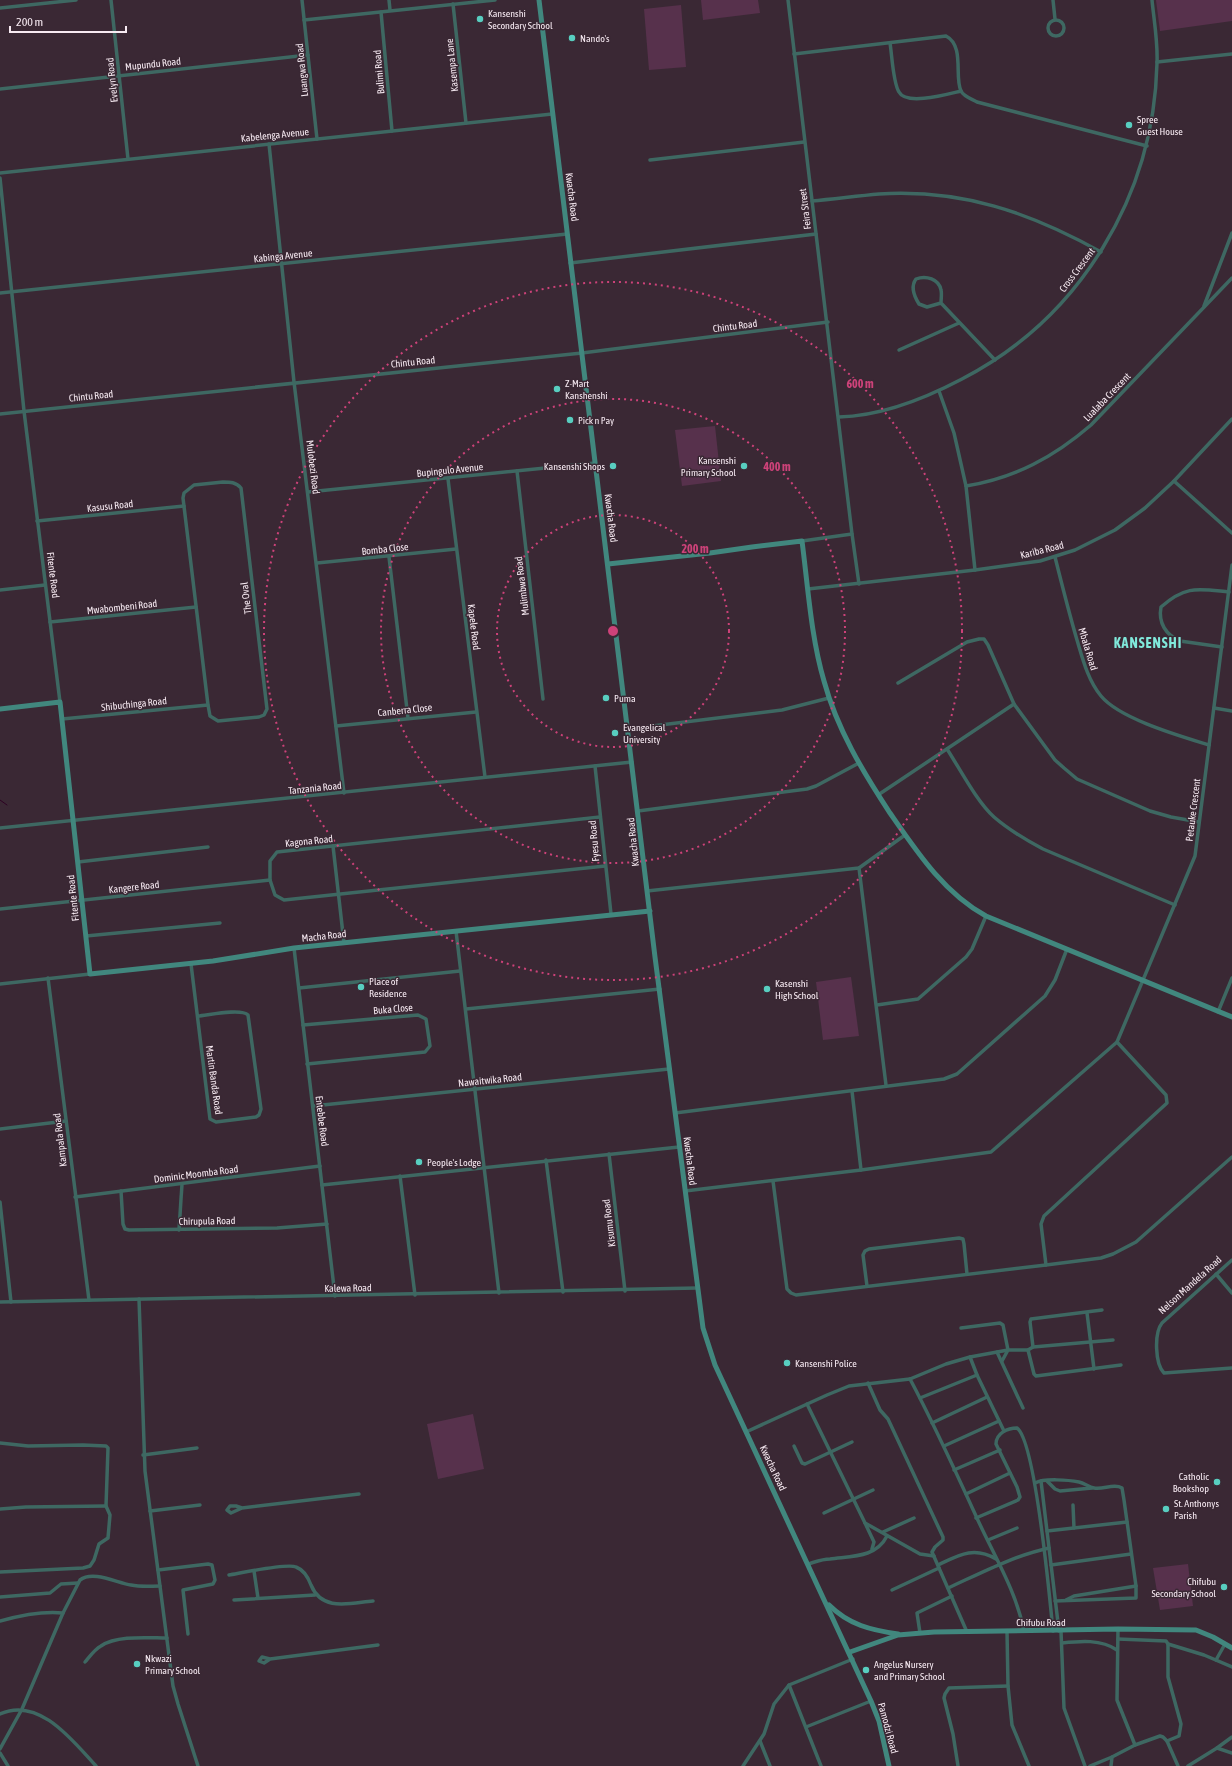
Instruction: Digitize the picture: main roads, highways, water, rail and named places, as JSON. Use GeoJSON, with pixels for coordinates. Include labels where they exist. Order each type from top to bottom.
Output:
{"type":"FeatureCollection","features":[{"type":"Feature","properties":{"kind":"main road","name":"Kwacha Road"},"geometry":{"type":"LineString","coordinates":[[538,0],[669,1069],[703,1328],[708,1346],[746,1432],[850,1652]]}},
{"type":"Feature","properties":{"kind":"main road"},"geometry":{"type":"LineString","coordinates":[[608,564],[710,554],[752,546],[802,541],[820,666],[829,698],[859,763],[878,795],[922,859],[949,889],[973,908],[986,916],[1232,1018]]}},
{"type":"Feature","properties":{"kind":"main road","name":"Fitente Road"},"geometry":{"type":"LineString","coordinates":[[0,708],[60,702],[90,974]]}},
{"type":"Feature","properties":{"kind":"main road","name":"Macha Road"},"geometry":{"type":"LineString","coordinates":[[90,974],[191,964],[294,948],[650,910]]}},
{"type":"Feature","properties":{"kind":"main road"},"geometry":{"type":"LineString","coordinates":[[826,1602],[837,1613],[852,1622],[875,1631],[898,1635]]}},
{"type":"Feature","properties":{"kind":"main road","name":"Chifubu Road"},"geometry":{"type":"LineString","coordinates":[[850,1652],[898,1635],[1007,1631],[1196,1630],[1213,1637],[1232,1648]]}},
{"type":"Feature","properties":{"kind":"main road","name":"Pamodzi Road"},"geometry":{"type":"LineString","coordinates":[[850,1652],[879,1721],[889,1766]]}},
{"type":"Feature","properties":{"kind":"waterway"},"geometry":{"type":"LineString","coordinates":[[0,800],[7,805]]}},
{"type":"Feature","properties":{"kind":"place","name":"Kansenshi Secondary School"},"geometry":{"type":"Point","coordinates":[480,19]}},
{"type":"Feature","properties":{"kind":"place","name":"Nando's"},"geometry":{"type":"Point","coordinates":[572,38]}},
{"type":"Feature","properties":{"kind":"place","name":"Spree Guest House"},"geometry":{"type":"Point","coordinates":[1129,125]}},
{"type":"Feature","properties":{"kind":"place","name":"Z-Mart Kanshenshi"},"geometry":{"type":"Point","coordinates":[557,389]}},
{"type":"Feature","properties":{"kind":"place","name":"Pick n Pay"},"geometry":{"type":"Point","coordinates":[570,420]}},
{"type":"Feature","properties":{"kind":"place","name":"Kansenshi Shops"},"geometry":{"type":"Point","coordinates":[613,466]}},
{"type":"Feature","properties":{"kind":"place","name":"Kansenshi Primary School"},"geometry":{"type":"Point","coordinates":[744,466]}},
{"type":"Feature","properties":{"kind":"place","name":"Puma"},"geometry":{"type":"Point","coordinates":[606,698]}},
{"type":"Feature","properties":{"kind":"place","name":"Evangelical University"},"geometry":{"type":"Point","coordinates":[615,733]}},
{"type":"Feature","properties":{"kind":"place","name":"Place of Residence"},"geometry":{"type":"Point","coordinates":[361,987]}},
{"type":"Feature","properties":{"kind":"place","name":"Kasenshi High School"},"geometry":{"type":"Point","coordinates":[767,989]}},
{"type":"Feature","properties":{"kind":"place","name":"People's Lodge"},"geometry":{"type":"Point","coordinates":[419,1162]}},
{"type":"Feature","properties":{"kind":"place","name":"Kansenshi Police"},"geometry":{"type":"Point","coordinates":[787,1363]}},
{"type":"Feature","properties":{"kind":"place","name":"Catholic Bookshop"},"geometry":{"type":"Point","coordinates":[1217,1482]}},
{"type":"Feature","properties":{"kind":"place","name":"St. Anthonys Parish"},"geometry":{"type":"Point","coordinates":[1166,1509]}},
{"type":"Feature","properties":{"kind":"place","name":"Chifubu Secondary School"},"geometry":{"type":"Point","coordinates":[1224,1587]}},
{"type":"Feature","properties":{"kind":"place","name":"Nkwazi Primary School"},"geometry":{"type":"Point","coordinates":[137,1664]}},
{"type":"Feature","properties":{"kind":"place","name":"Angelus Nursery and Primary School"},"geometry":{"type":"Point","coordinates":[866,1670]}},
{"type":"Feature","properties":{"kind":"district","name":"KANSENSHI"},"geometry":{"type":"Point","coordinates":[1148,643]}}]}
